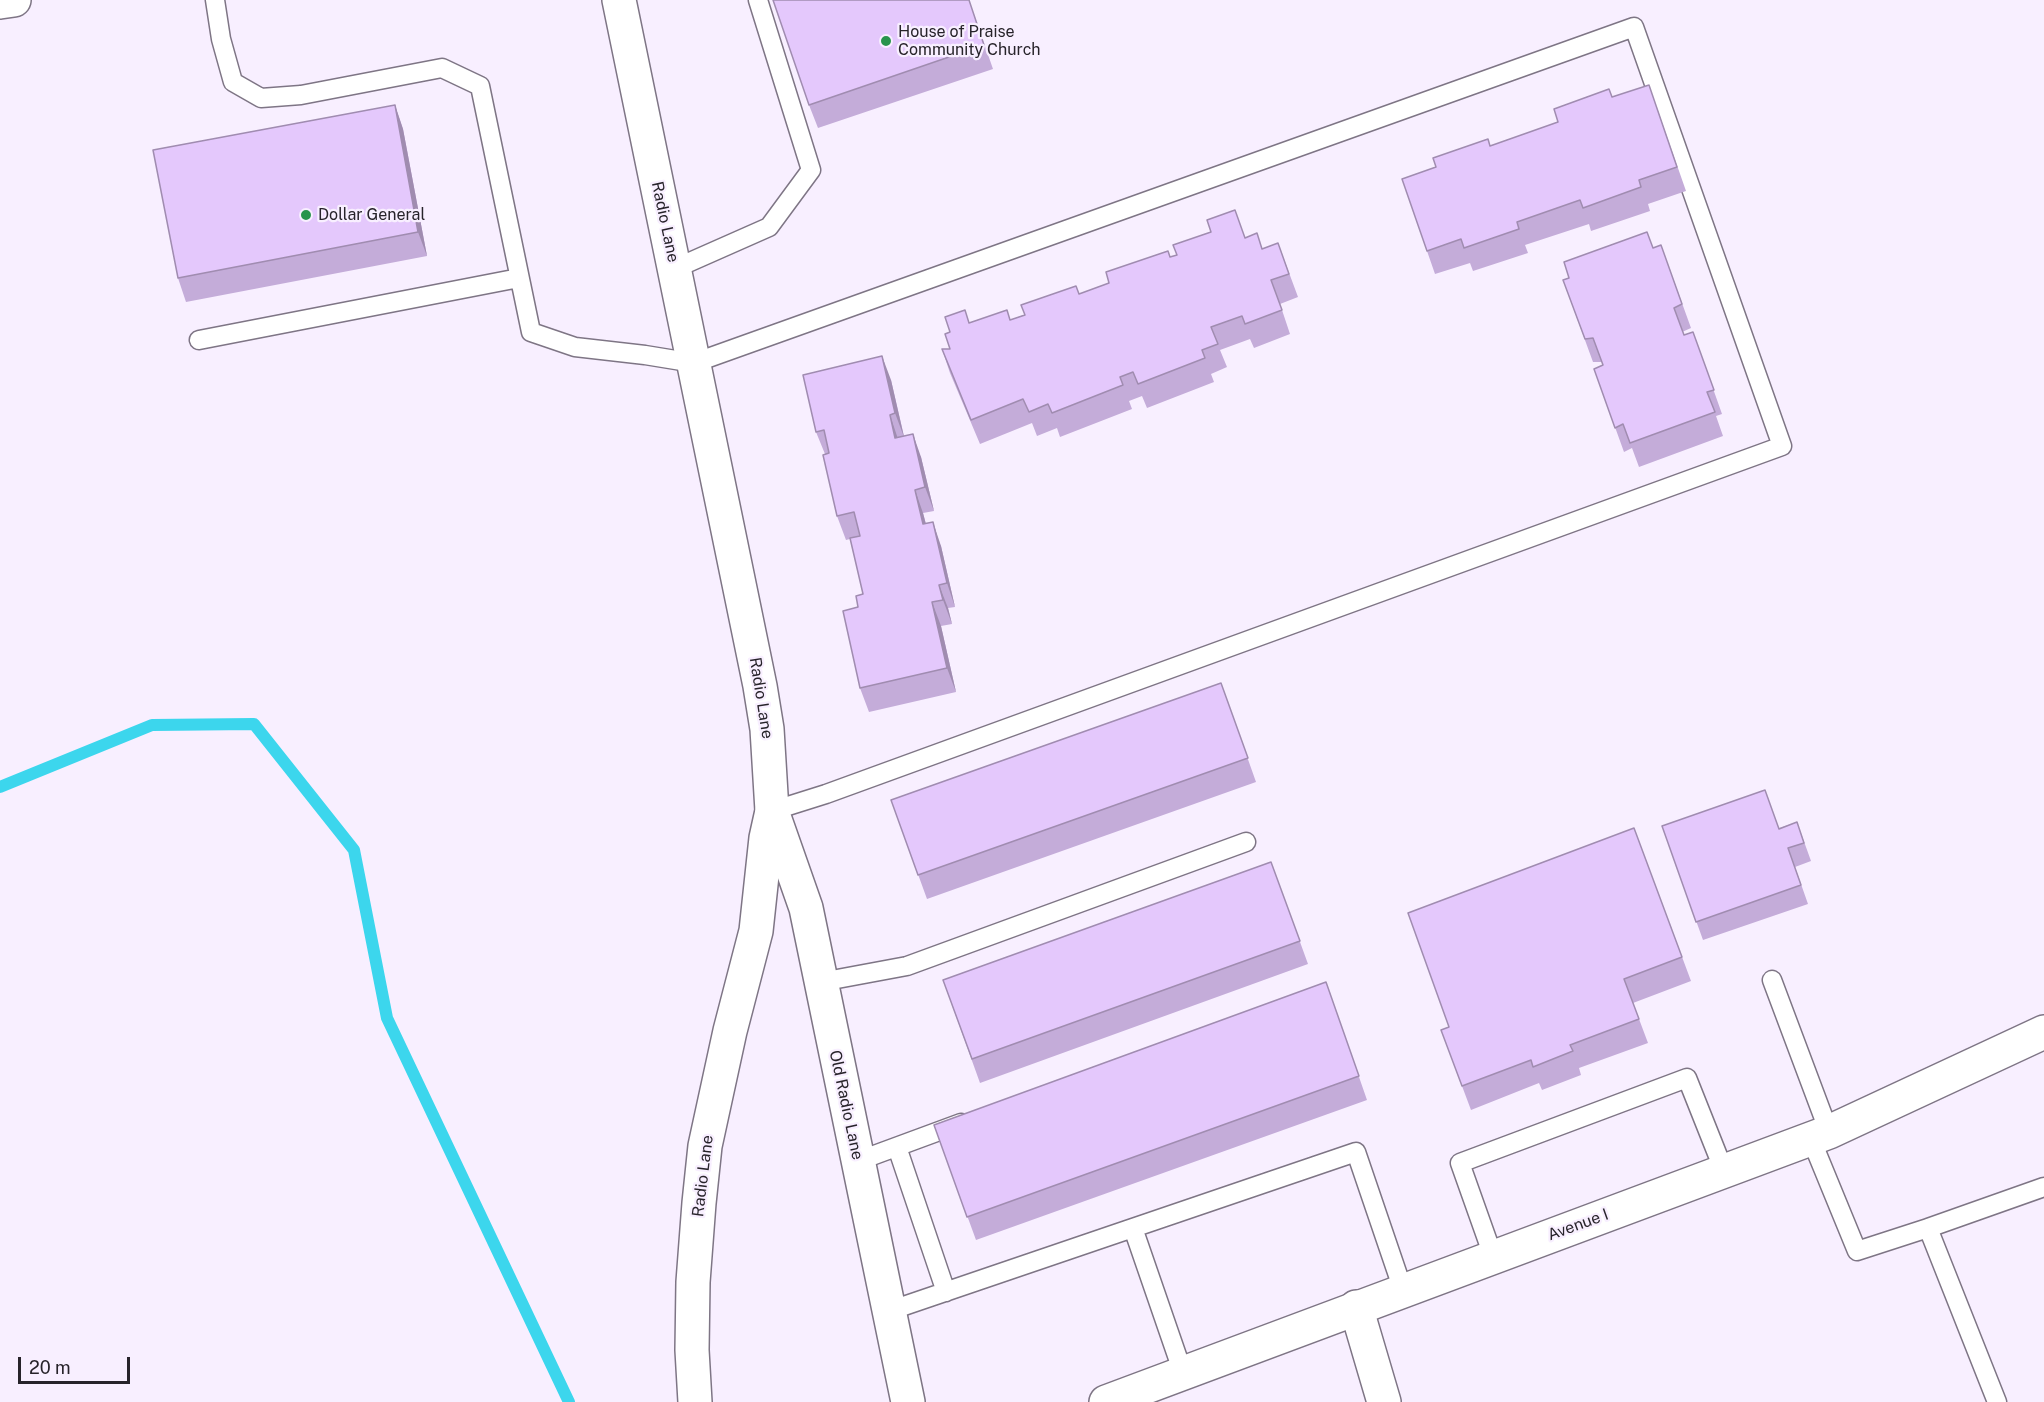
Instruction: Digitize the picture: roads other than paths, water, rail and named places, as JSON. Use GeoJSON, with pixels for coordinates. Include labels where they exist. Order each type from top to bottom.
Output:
{"type":"FeatureCollection","features":[{"type":"Feature","properties":{"kind":"street"},"geometry":{"type":"LineString","coordinates":[[0,2],[14,0]]}},
{"type":"Feature","properties":{"kind":"street","name":"Radio Lane"},"geometry":{"type":"LineString","coordinates":[[619,0],[764,707],[772,811],[766,838],[756,931],[730,1031],[705,1146],[693,1282],[692,1350],[695,1402]]}},
{"type":"Feature","properties":{"kind":"street","name":"Old Radio Lane"},"geometry":{"type":"LineString","coordinates":[[772,811],[806,908],[908,1402]]}},
{"type":"Feature","properties":{"kind":"street","name":"Avenue I"},"geometry":{"type":"LineString","coordinates":[[1106,1402],[1820,1135],[2044,1032]]}},
{"type":"Feature","properties":{"kind":"street"},"geometry":{"type":"LineString","coordinates":[[1356,1307],[1384,1402]]}},
{"type":"Feature","properties":{"kind":"lane"},"geometry":{"type":"LineString","coordinates":[[215,0],[221,39],[233,82],[261,98],[301,95],[442,68],[480,86],[531,332],[575,347],[694,363],[1634,27],[1782,446],[837,790],[772,811]]}},
{"type":"Feature","properties":{"kind":"lane"},"geometry":{"type":"LineString","coordinates":[[674,269],[770,227],[811,170],[758,0]]}},
{"type":"Feature","properties":{"kind":"lane"},"geometry":{"type":"LineString","coordinates":[[199,340],[519,278]]}},
{"type":"Feature","properties":{"kind":"lane"},"geometry":{"type":"LineString","coordinates":[[821,982],[907,966],[1246,842]]}},
{"type":"Feature","properties":{"kind":"lane"},"geometry":{"type":"LineString","coordinates":[[1772,980],[1857,1251],[2044,1187]]}},
{"type":"Feature","properties":{"kind":"lane"},"geometry":{"type":"LineString","coordinates":[[1493,1256],[1460,1163],[1687,1078],[1725,1171]]}},
{"type":"Feature","properties":{"kind":"lane"},"geometry":{"type":"LineString","coordinates":[[858,1161],[974,1118]]}},
{"type":"Feature","properties":{"kind":"lane"},"geometry":{"type":"LineString","coordinates":[[897,1147],[946,1292]]}},
{"type":"Feature","properties":{"kind":"lane"},"geometry":{"type":"LineString","coordinates":[[889,1311],[1356,1152],[1403,1290]]}},
{"type":"Feature","properties":{"kind":"lane"},"geometry":{"type":"LineString","coordinates":[[1133,1228],[1183,1373]]}},
{"type":"Feature","properties":{"kind":"lane"},"geometry":{"type":"LineString","coordinates":[[1928,1228],[1997,1402]]}},
{"type":"Feature","properties":{"kind":"waterway"},"geometry":{"type":"LineString","coordinates":[[0,787],[152,725],[254,724],[354,850],[387,1018],[569,1402]]}},
{"type":"Feature","properties":{"kind":"place","name":"House of Praise Community Church"},"geometry":{"type":"Point","coordinates":[886,41]}},
{"type":"Feature","properties":{"kind":"place","name":"Dollar General"},"geometry":{"type":"Point","coordinates":[306,215]}}]}
